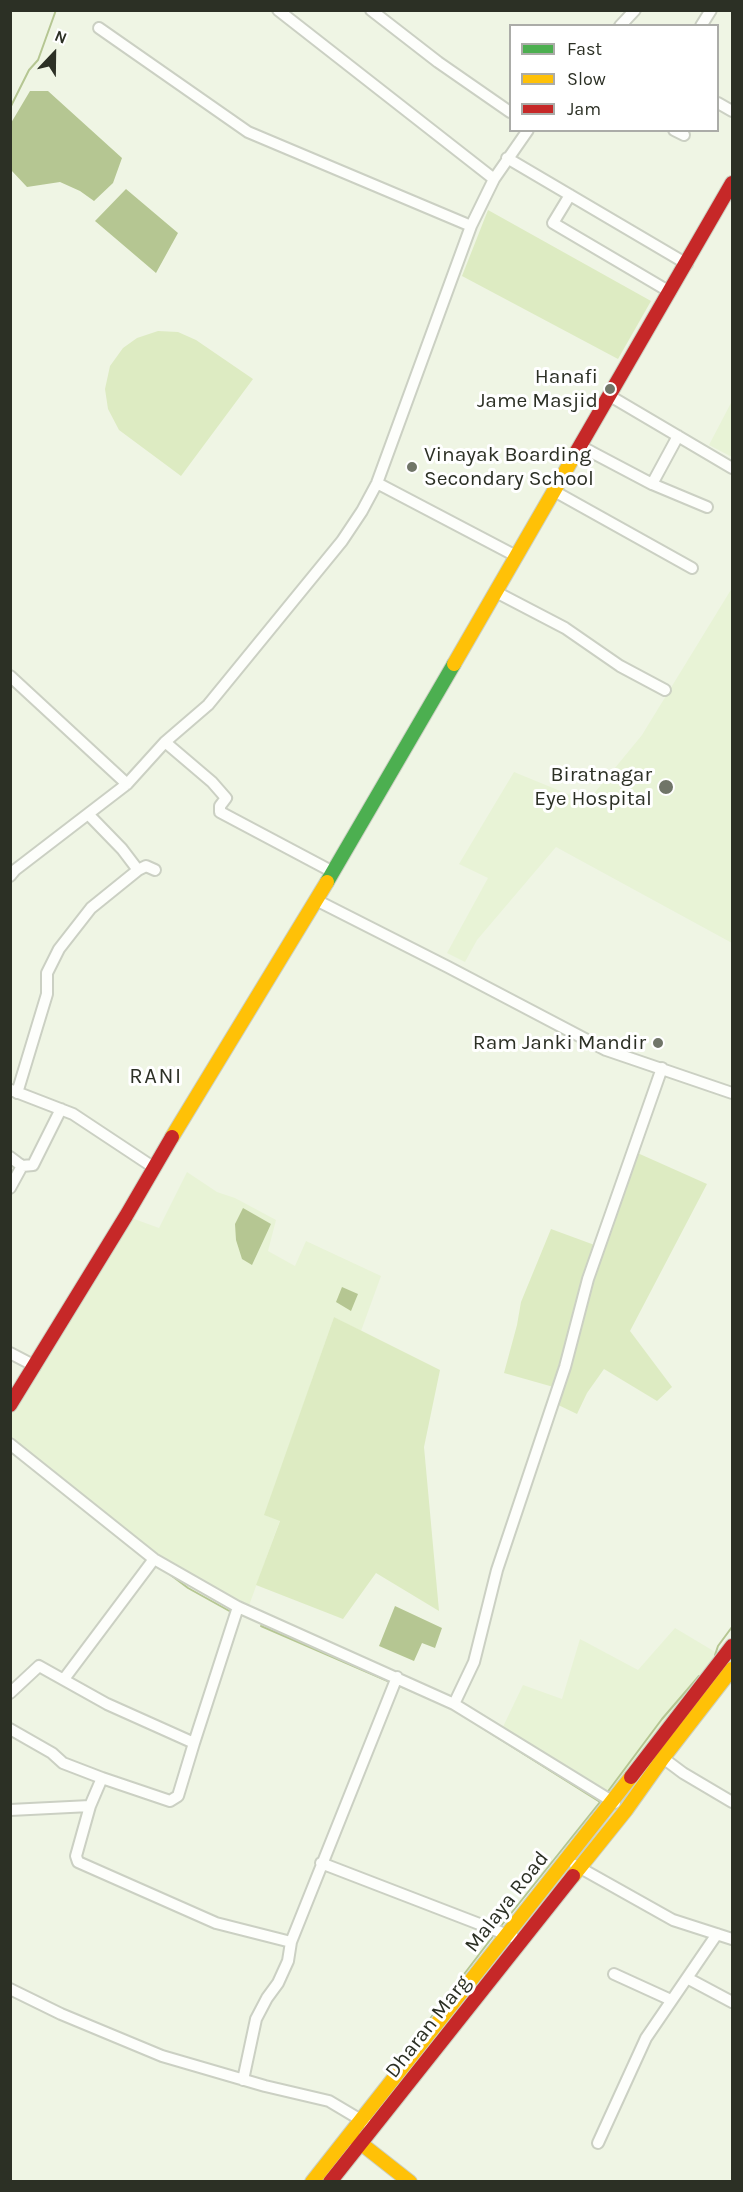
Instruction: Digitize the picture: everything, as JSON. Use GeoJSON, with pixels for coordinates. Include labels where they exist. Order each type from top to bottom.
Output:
{"type":"FeatureCollection","features":[{"type":"Feature","properties":{"kind":"main road"},"geometry":{"type":"LineString","coordinates":[[10,1405],[333,872],[732,183]]}},
{"type":"Feature","properties":{"kind":"main road","name":"Malaya Road"},"geometry":{"type":"LineString","coordinates":[[312,2181],[613,1802],[732,1646]]}},
{"type":"Feature","properties":{"kind":"main road","name":"Dharan Marg"},"geometry":{"type":"LineString","coordinates":[[330,2181],[626,1810],[732,1669]]}},
{"type":"Feature","properties":{"kind":"main road"},"geometry":{"type":"LineString","coordinates":[[349,2135],[410,2181]]}},
{"type":"Feature","properties":{"kind":"street"},"geometry":{"type":"LineString","coordinates":[[278,10],[494,179]]}},
{"type":"Feature","properties":{"kind":"street"},"geometry":{"type":"LineString","coordinates":[[371,10],[438,62],[509,111]]}},
{"type":"Feature","properties":{"kind":"street"},"geometry":{"type":"LineString","coordinates":[[622,24],[635,10]]}},
{"type":"Feature","properties":{"kind":"street"},"geometry":{"type":"LineString","coordinates":[[702,24],[711,10]]}},
{"type":"Feature","properties":{"kind":"street"},"geometry":{"type":"LineString","coordinates":[[99,28],[248,132],[471,226]]}},
{"type":"Feature","properties":{"kind":"street"},"geometry":{"type":"LineString","coordinates":[[10,876],[127,784],[165,742],[207,705],[342,541],[362,512],[377,483],[471,226],[494,179],[526,132]]}},
{"type":"Feature","properties":{"kind":"street"},"geometry":{"type":"LineString","coordinates":[[507,158],[687,264]]}},
{"type":"Feature","properties":{"kind":"street"},"geometry":{"type":"LineString","coordinates":[[570,195],[553,223],[670,292]]}},
{"type":"Feature","properties":{"kind":"street"},"geometry":{"type":"LineString","coordinates":[[610,396],[732,468]]}},
{"type":"Feature","properties":{"kind":"street"},"geometry":{"type":"LineString","coordinates":[[652,483],[678,436]]}},
{"type":"Feature","properties":{"kind":"street"},"geometry":{"type":"LineString","coordinates":[[580,446],[652,483],[707,507]]}},
{"type":"Feature","properties":{"kind":"street"},"geometry":{"type":"LineString","coordinates":[[377,483],[516,556]]}},
{"type":"Feature","properties":{"kind":"street"},"geometry":{"type":"LineString","coordinates":[[554,491],[692,567]]}},
{"type":"Feature","properties":{"kind":"street"},"geometry":{"type":"LineString","coordinates":[[496,592],[565,628],[620,666],[665,690]]}},
{"type":"Feature","properties":{"kind":"street"},"geometry":{"type":"LineString","coordinates":[[10,676],[127,784]]}},
{"type":"Feature","properties":{"kind":"street"},"geometry":{"type":"LineString","coordinates":[[165,742],[212,782],[226,798],[219,809],[220,812],[333,872]]}},
{"type":"Feature","properties":{"kind":"street"},"geometry":{"type":"LineString","coordinates":[[88,814],[122,849],[138,870]]}},
{"type":"Feature","properties":{"kind":"street"},"geometry":{"type":"LineString","coordinates":[[153,1167],[73,1114],[14,1091],[47,994],[47,973],[56,955],[90,908],[138,870],[146,866],[155,870]]}},
{"type":"Feature","properties":{"kind":"street"},"geometry":{"type":"LineString","coordinates":[[316,900],[454,969],[606,1050],[732,1092]]}},
{"type":"Feature","properties":{"kind":"street"},"geometry":{"type":"LineString","coordinates":[[454,1704],[474,1662],[497,1570],[565,1367],[588,1279],[662,1068]]}},
{"type":"Feature","properties":{"kind":"street"},"geometry":{"type":"LineString","coordinates":[[10,1157],[22,1166],[33,1165],[61,1109]]}},
{"type":"Feature","properties":{"kind":"street"},"geometry":{"type":"LineString","coordinates":[[10,1188],[22,1166]]}},
{"type":"Feature","properties":{"kind":"street"},"geometry":{"type":"LineString","coordinates":[[10,1353],[35,1366]]}},
{"type":"Feature","properties":{"kind":"street"},"geometry":{"type":"LineString","coordinates":[[10,1444],[154,1559],[238,1607],[454,1704],[626,1810]]}},
{"type":"Feature","properties":{"kind":"street"},"geometry":{"type":"LineString","coordinates":[[64,1679],[154,1559]]}},
{"type":"Feature","properties":{"kind":"street"},"geometry":{"type":"LineString","coordinates":[[10,1729],[52,1753],[63,1763],[170,1801],[178,1796],[238,1607]]}},
{"type":"Feature","properties":{"kind":"street"},"geometry":{"type":"LineString","coordinates":[[10,1693],[39,1666],[107,1704],[194,1743]]}},
{"type":"Feature","properties":{"kind":"street"},"geometry":{"type":"LineString","coordinates":[[243,2080],[255,2019],[278,1983],[288,1961],[291,1942],[321,1863],[397,1677]]}},
{"type":"Feature","properties":{"kind":"street"},"geometry":{"type":"LineString","coordinates":[[663,1758],[683,1773],[732,1802]]}},
{"type":"Feature","properties":{"kind":"street"},"geometry":{"type":"LineString","coordinates":[[102,1778],[90,1806],[76,1856],[78,1862],[216,1923],[291,1942]]}},
{"type":"Feature","properties":{"kind":"street"},"geometry":{"type":"LineString","coordinates":[[10,1810],[90,1806]]}},
{"type":"Feature","properties":{"kind":"street"},"geometry":{"type":"LineString","coordinates":[[567,1860],[673,1920],[732,1939]]}},
{"type":"Feature","properties":{"kind":"street"},"geometry":{"type":"LineString","coordinates":[[321,1863],[522,1941]]}},
{"type":"Feature","properties":{"kind":"street"},"geometry":{"type":"LineString","coordinates":[[598,2143],[646,2038],[717,1934]]}},
{"type":"Feature","properties":{"kind":"street"},"geometry":{"type":"LineString","coordinates":[[614,1974],[671,2000]]}},
{"type":"Feature","properties":{"kind":"street"},"geometry":{"type":"LineString","coordinates":[[687,1978],[732,2002]]}},
{"type":"Feature","properties":{"kind":"street"},"geometry":{"type":"LineString","coordinates":[[10,1989],[61,2014],[162,2056],[243,2080],[329,2101],[374,2128]]}},
{"type":"Feature","properties":{"kind":"shaded area"},"geometry":{"type":"Polygon","coordinates":[[[30,91],[48,91],[122,158],[113,183],[94,201],[80,191],[60,182],[27,187],[11,170],[11,123],[30,91]]]}},
{"type":"Feature","properties":{"kind":"shaded area"},"geometry":{"type":"Polygon","coordinates":[[[126,189],[178,233],[156,273],[95,221],[126,189]]]}},
{"type":"Feature","properties":{"kind":"shaded area"},"geometry":{"type":"Polygon","coordinates":[[[488,210],[651,301],[618,359],[462,276],[488,210]]]}},
{"type":"Feature","properties":{"kind":"shaded area"},"geometry":{"type":"Polygon","coordinates":[[[158,331],[178,332],[196,340],[253,379],[181,476],[119,430],[108,409],[105,389],[110,366],[123,348],[137,338],[158,331]]]}},
{"type":"Feature","properties":{"kind":"shaded area"},"geometry":{"type":"Polygon","coordinates":[[[732,401],[732,457],[709,445],[732,401]]]}},
{"type":"Feature","properties":{"kind":"shaded area","name":"Biratnagar Eye Hospital"},"geometry":{"type":"Polygon","coordinates":[[[732,588],[732,943],[556,847],[477,940],[465,962],[447,953],[488,878],[459,864],[514,772],[587,802],[642,735],[732,588]]]}},
{"type":"Feature","properties":{"kind":"shaded area"},"geometry":{"type":"Polygon","coordinates":[[[633,1151],[707,1184],[630,1331],[672,1387],[657,1401],[604,1369],[587,1393],[577,1414],[552,1402],[557,1388],[504,1373],[521,1302],[551,1229],[600,1247],[633,1151]]]}},
{"type":"Feature","properties":{"kind":"shaded area"},"geometry":{"type":"Polygon","coordinates":[[[187,1172],[217,1192],[235,1198],[276,1220],[268,1251],[295,1266],[306,1241],[381,1276],[361,1331],[334,1317],[265,1515],[280,1520],[247,1611],[154,1559],[11,1444],[10,1405],[126,1216],[159,1228],[187,1172]]]}},
{"type":"Feature","properties":{"kind":"shaded area"},"geometry":{"type":"Polygon","coordinates":[[[243,1208],[271,1224],[252,1265],[242,1259],[236,1240],[235,1224],[243,1208]]]}},
{"type":"Feature","properties":{"kind":"shaded area"},"geometry":{"type":"Polygon","coordinates":[[[342,1287],[358,1294],[351,1311],[336,1302],[342,1287]]]}},
{"type":"Feature","properties":{"kind":"shaded area"},"geometry":{"type":"Polygon","coordinates":[[[334,1317],[440,1370],[424,1447],[439,1611],[376,1573],[343,1619],[256,1585],[280,1521],[264,1515],[334,1317]]]}},
{"type":"Feature","properties":{"kind":"shaded area"},"geometry":{"type":"Polygon","coordinates":[[[395,1606],[442,1628],[435,1648],[422,1643],[414,1661],[379,1646],[395,1606]]]}},
{"type":"Feature","properties":{"kind":"shaded area"},"geometry":{"type":"Polygon","coordinates":[[[675,1628],[732,1662],[626,1810],[500,1733],[523,1685],[562,1699],[580,1639],[638,1670],[675,1628]]]}},
{"type":"Feature","properties":{"kind":"waterway"},"geometry":{"type":"LineString","coordinates":[[10,108],[29,70],[38,60],[56,10]]}},
{"type":"Feature","properties":{"kind":"waterway"},"geometry":{"type":"LineString","coordinates":[[164,1570],[188,1588],[233,1613]]}},
{"type":"Feature","properties":{"kind":"waterway"},"geometry":{"type":"LineString","coordinates":[[261,1626],[390,1682]]}},
{"type":"Feature","properties":{"kind":"waterway"},"geometry":{"type":"LineString","coordinates":[[715,1655],[718,1646],[732,1627]]}},
{"type":"Feature","properties":{"kind":"waterway"},"geometry":{"type":"LineString","coordinates":[[606,1794],[662,1719],[699,1676]]}},
{"type":"Feature","properties":{"kind":"waterway"},"geometry":{"type":"LineString","coordinates":[[400,1686],[449,1707],[600,1802],[501,1926]]}},
{"type":"Feature","properties":{"kind":"waterway"},"geometry":{"type":"LineString","coordinates":[[406,2050],[494,1935]]}},
{"type":"Feature","properties":{"kind":"traffic: fast"},"geometry":{"type":"LineString","coordinates":[[327,882],[454,664]]}},
{"type":"Feature","properties":{"kind":"traffic: slow"},"geometry":{"type":"LineString","coordinates":[[454,664],[577,451]]}},
{"type":"Feature","properties":{"kind":"traffic: slow"},"geometry":{"type":"LineString","coordinates":[[172,1137],[327,882]]}},
{"type":"Feature","properties":{"kind":"traffic: slow"},"geometry":{"type":"LineString","coordinates":[[573,1876],[626,1810],[732,1669]]}},
{"type":"Feature","properties":{"kind":"traffic: slow"},"geometry":{"type":"LineString","coordinates":[[312,2182],[631,1777]]}},
{"type":"Feature","properties":{"kind":"traffic: slow"},"geometry":{"type":"LineString","coordinates":[[354,2138],[410,2182]]}},
{"type":"Feature","properties":{"kind":"traffic: jam"},"geometry":{"type":"LineString","coordinates":[[577,451],[732,183]]}},
{"type":"Feature","properties":{"kind":"traffic: jam"},"geometry":{"type":"LineString","coordinates":[[10,1405],[172,1137]]}},
{"type":"Feature","properties":{"kind":"traffic: jam"},"geometry":{"type":"LineString","coordinates":[[631,1777],[732,1646]]}},
{"type":"Feature","properties":{"kind":"traffic: jam"},"geometry":{"type":"LineString","coordinates":[[330,2182],[573,1876]]}},
{"type":"Feature","properties":{"kind":"place","name":"Hanafi Jame Masjid"},"geometry":{"type":"Point","coordinates":[610,389]}},
{"type":"Feature","properties":{"kind":"place","name":"Vinayak Boarding Secondary School"},"geometry":{"type":"Point","coordinates":[412,467]}},
{"type":"Feature","properties":{"kind":"place","name":"Biratnagar Eye Hospital"},"geometry":{"type":"Point","coordinates":[666,787]}},
{"type":"Feature","properties":{"kind":"place","name":"Ram Janki Mandir"},"geometry":{"type":"Point","coordinates":[658,1043]}},
{"type":"Feature","properties":{"kind":"district","name":"RANI"},"geometry":{"type":"Point","coordinates":[156,1077]}}]}
